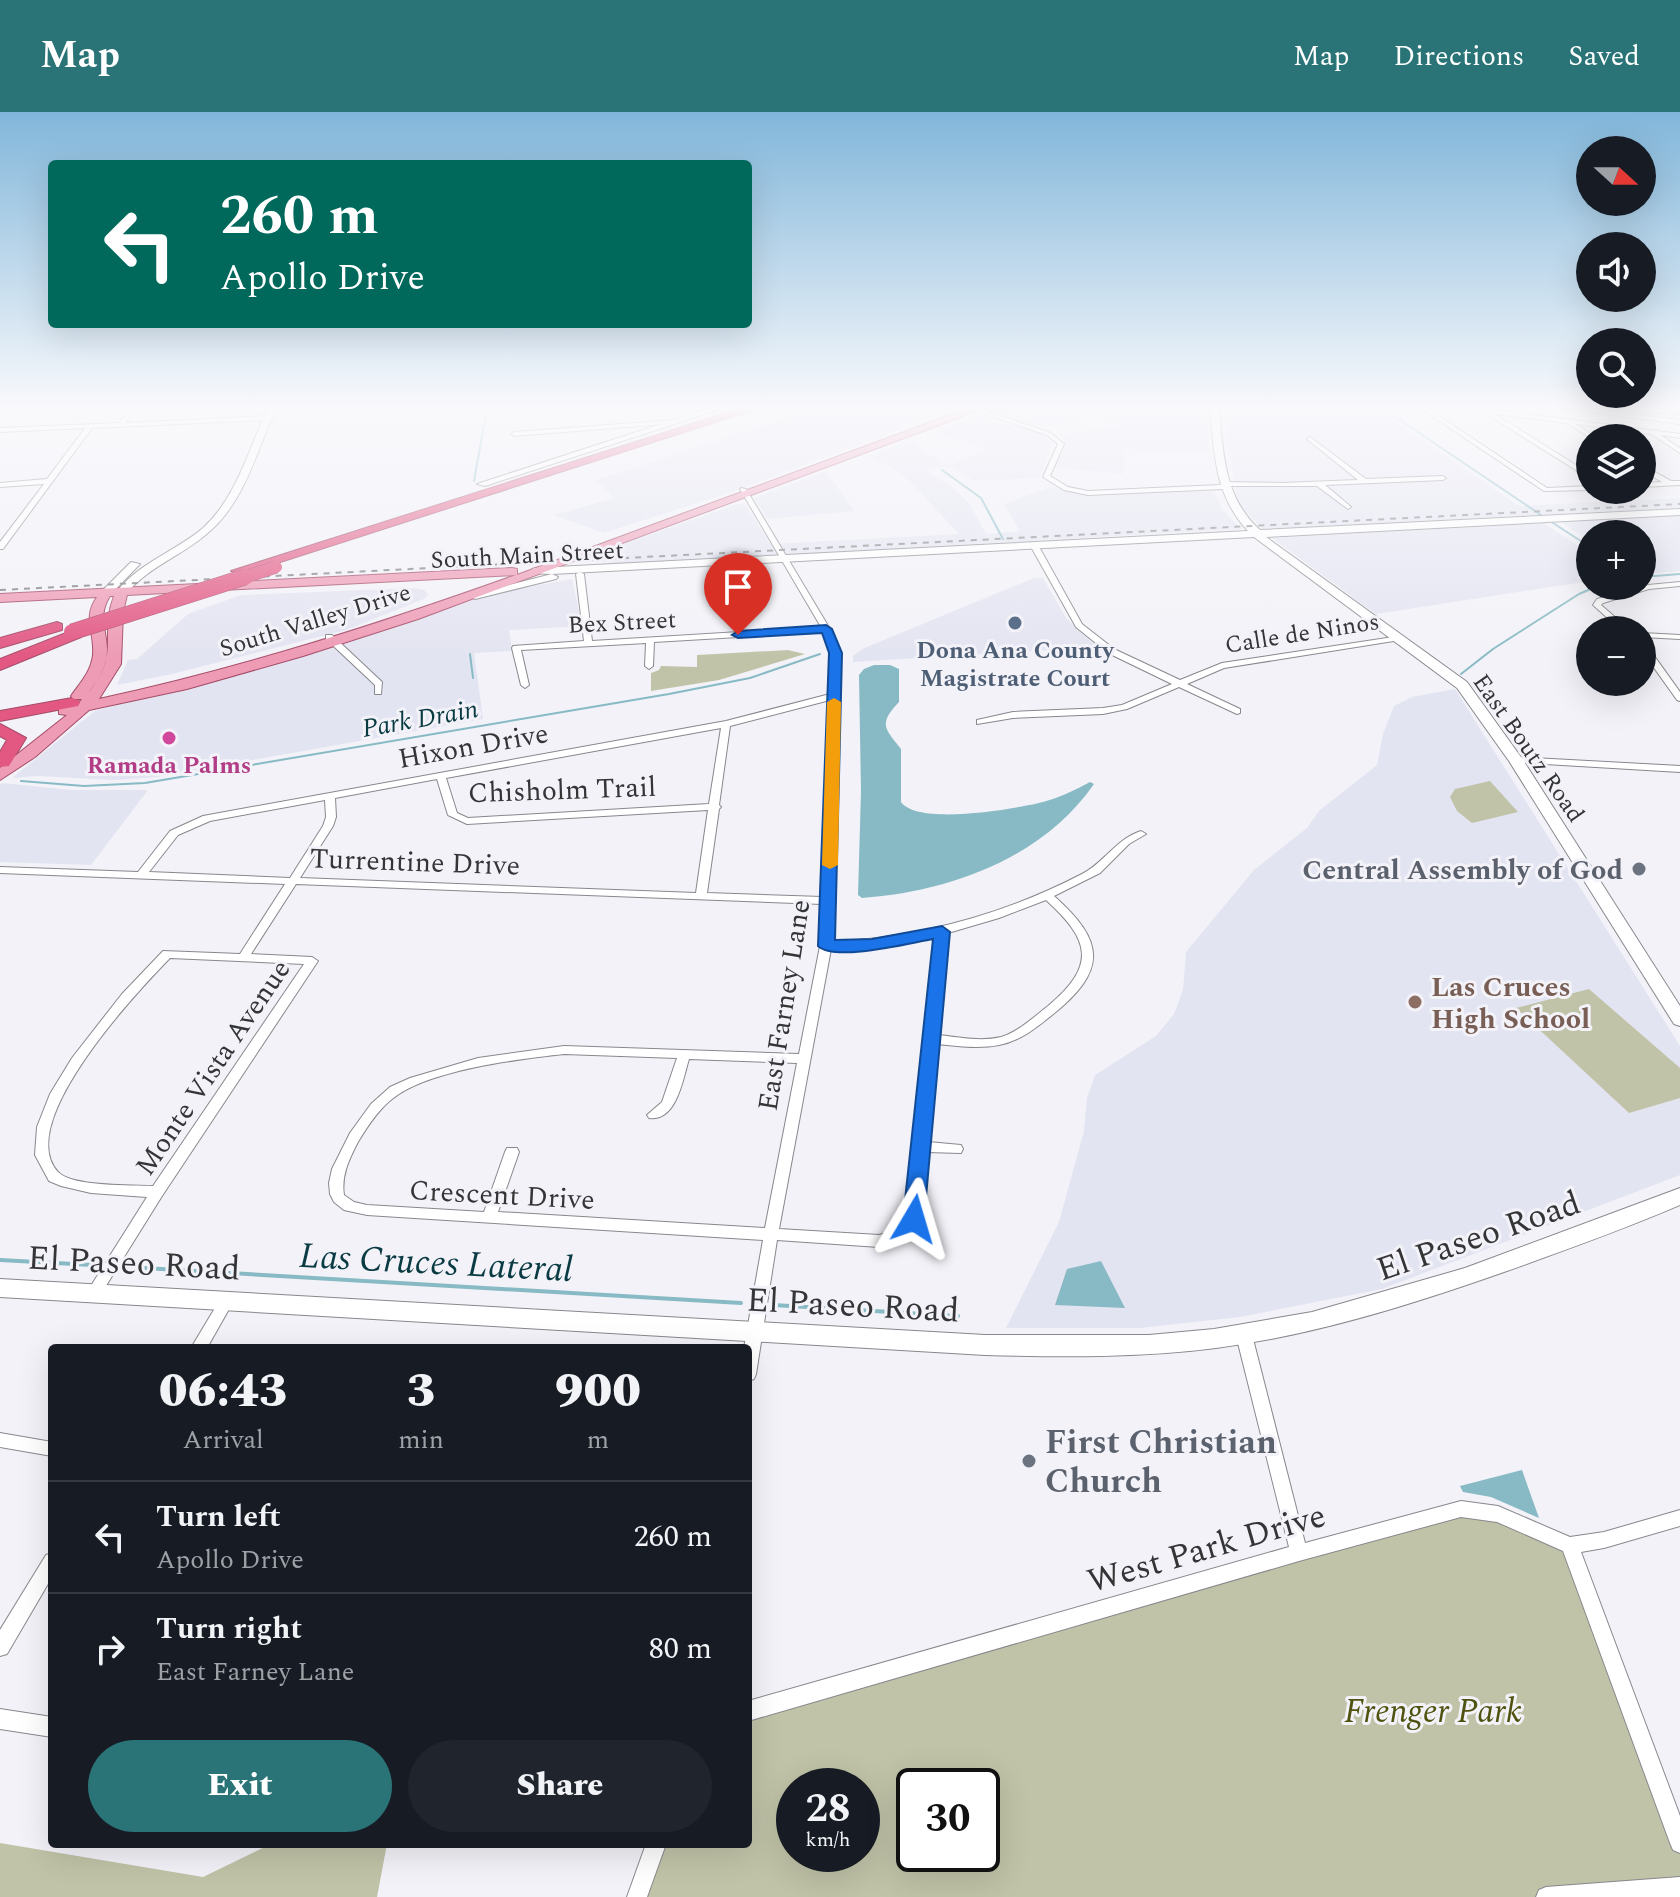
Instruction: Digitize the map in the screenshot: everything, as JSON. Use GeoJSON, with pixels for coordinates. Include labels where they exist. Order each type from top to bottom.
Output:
{"type":"FeatureCollection","features":[{"type":"Feature","properties":{"kind":"highway"},"geometry":{"type":"LineString","coordinates":[[0,654],[238,571],[490,491]]}},
{"type":"Feature","properties":{"kind":"highway"},"geometry":{"type":"LineString","coordinates":[[0,644],[75,629],[152,607],[513,491]]}},
{"type":"Feature","properties":{"kind":"highway"},"geometry":{"type":"LineString","coordinates":[[0,665],[75,629]]}},
{"type":"Feature","properties":{"kind":"highway"},"geometry":{"type":"LineString","coordinates":[[0,716],[79,701]]}},
{"type":"Feature","properties":{"kind":"highway"},"geometry":{"type":"LineString","coordinates":[[0,723],[79,701]]}},
{"type":"Feature","properties":{"kind":"highway"},"geometry":{"type":"LineString","coordinates":[[0,729],[17,738],[1,767]]}},
{"type":"Feature","properties":{"kind":"main road"},"geometry":{"type":"LineString","coordinates":[[1225,491],[1231,506],[1254,532]]}},
{"type":"Feature","properties":{"kind":"main road","name":"South Valley Drive"},"geometry":{"type":"LineString","coordinates":[[536,571],[744,492]]}},
{"type":"Feature","properties":{"kind":"main road","name":"South Valley Drive"},"geometry":{"type":"LineString","coordinates":[[79,701],[185,685],[332,640],[457,600],[744,492]]}},
{"type":"Feature","properties":{"kind":"main road","name":"South Main Street"},"geometry":{"type":"LineString","coordinates":[[0,605],[112,596],[566,575],[1254,532],[1680,512]]}},
{"type":"Feature","properties":{"kind":"main road","name":"East Boutz Road"},"geometry":{"type":"LineString","coordinates":[[1254,532],[1462,685],[1516,760],[1680,1020]]}},
{"type":"Feature","properties":{"kind":"main road"},"geometry":{"type":"LineString","coordinates":[[598,548],[588,561],[608,567]]}},
{"type":"Feature","properties":{"kind":"main road","name":"South Main Street"},"geometry":{"type":"LineString","coordinates":[[517,575],[608,567],[786,561]]}},
{"type":"Feature","properties":{"kind":"main road","name":"South Valley Drive"},"geometry":{"type":"LineString","coordinates":[[332,640],[496,578],[517,575]]}},
{"type":"Feature","properties":{"kind":"main road"},"geometry":{"type":"LineString","coordinates":[[457,600],[566,575]]}},
{"type":"Feature","properties":{"kind":"main road","name":"South Main Street"},"geometry":{"type":"LineString","coordinates":[[0,598],[112,596],[496,578]]}},
{"type":"Feature","properties":{"kind":"main road"},"geometry":{"type":"LineString","coordinates":[[400,584],[432,592],[408,610]]}},
{"type":"Feature","properties":{"kind":"main road"},"geometry":{"type":"LineString","coordinates":[[1,767],[79,701],[98,662],[100,648],[93,620],[112,596]]}},
{"type":"Feature","properties":{"kind":"main road","name":"El Paseo Road"},"geometry":{"type":"LineString","coordinates":[[0,1288],[755,1333],[1055,1347],[1119,1346],[1244,1335],[1324,1319],[1409,1296],[1625,1221],[1680,1196]]}},
{"type":"Feature","properties":{"kind":"street"},"geometry":{"type":"LineString","coordinates":[[0,547],[42,491]]}},
{"type":"Feature","properties":{"kind":"street"},"geometry":{"type":"LineString","coordinates":[[112,596],[149,566],[209,527],[234,491]]}},
{"type":"Feature","properties":{"kind":"street"},"geometry":{"type":"LineString","coordinates":[[1079,491],[1121,491]]}},
{"type":"Feature","properties":{"kind":"street"},"geometry":{"type":"LineString","coordinates":[[1328,491],[1348,507]]}},
{"type":"Feature","properties":{"kind":"street","name":"East Farney Lane"},"geometry":{"type":"LineString","coordinates":[[744,492],[826,629],[836,653],[826,946],[771,1232],[752,1351]]}},
{"type":"Feature","properties":{"kind":"street"},"geometry":{"type":"LineString","coordinates":[[1035,547],[1079,625],[1111,651],[1237,711]]}},
{"type":"Feature","properties":{"kind":"street"},"geometry":{"type":"LineString","coordinates":[[580,574],[588,644]]}},
{"type":"Feature","properties":{"kind":"street"},"geometry":{"type":"LineString","coordinates":[[1608,616],[1597,605],[1600,601],[1648,587],[1680,584]]}},
{"type":"Feature","properties":{"kind":"street","name":"Bex Street"},"geometry":{"type":"LineString","coordinates":[[525,685],[516,648],[826,629]]}},
{"type":"Feature","properties":{"kind":"street"},"geometry":{"type":"LineString","coordinates":[[1656,638],[1680,637]]}},
{"type":"Feature","properties":{"kind":"street","name":"Calle de Ninos"},"geometry":{"type":"LineString","coordinates":[[980,722],[1013,715],[1103,711],[1124,707],[1201,673],[1245,661],[1400,638]]}},
{"type":"Feature","properties":{"kind":"street"},"geometry":{"type":"LineString","coordinates":[[332,640],[379,684],[378,692]]}},
{"type":"Feature","properties":{"kind":"street"},"geometry":{"type":"LineString","coordinates":[[649,666],[650,640]]}},
{"type":"Feature","properties":{"kind":"street"},"geometry":{"type":"LineString","coordinates":[[1656,660],[1680,698]]}},
{"type":"Feature","properties":{"kind":"street","name":"Hixon Drive"},"geometry":{"type":"LineString","coordinates":[[141,875],[174,833],[194,821],[726,724],[834,696]]}},
{"type":"Feature","properties":{"kind":"street"},"geometry":{"type":"LineString","coordinates":[[701,896],[726,724]]}},
{"type":"Feature","properties":{"kind":"street"},"geometry":{"type":"LineString","coordinates":[[1516,760],[1680,769]]}},
{"type":"Feature","properties":{"kind":"street","name":"Chisholm Trail"},"geometry":{"type":"LineString","coordinates":[[440,775],[453,815],[467,821],[716,807]]}},
{"type":"Feature","properties":{"kind":"street","name":"Monte Vista Avenue"},"geometry":{"type":"LineString","coordinates":[[94,1293],[157,1192],[312,961],[244,957],[328,826],[330,796]]}},
{"type":"Feature","properties":{"kind":"street"},"geometry":{"type":"LineString","coordinates":[[826,946],[872,945],[942,932],[989,919],[1048,896],[1094,872],[1126,839],[1141,834]]}},
{"type":"Feature","properties":{"kind":"street","name":"Turrentine Drive"},"geometry":{"type":"LineString","coordinates":[[0,870],[829,901]]}},
{"type":"Feature","properties":{"kind":"street"},"geometry":{"type":"LineString","coordinates":[[933,1039],[980,1043],[1003,1040],[1022,1032],[1073,993],[1084,977],[1088,956],[1083,934],[1070,913],[1048,896]]}},
{"type":"Feature","properties":{"kind":"street","name":"Crescent Drive"},"geometry":{"type":"LineString","coordinates":[[805,1059],[564,1050],[528,1053],[431,1076],[392,1092],[376,1105],[340,1166],[334,1184],[337,1196],[346,1206],[367,1210],[771,1232],[879,1241],[903,1234],[914,1219],[942,932]]}},
{"type":"Feature","properties":{"kind":"street"},"geometry":{"type":"LineString","coordinates":[[157,1192],[82,1185],[55,1177],[42,1168],[33,1155],[30,1140],[36,1105],[54,1072],[68,1055],[167,954],[244,957]]}},
{"type":"Feature","properties":{"kind":"street"},"geometry":{"type":"LineString","coordinates":[[654,1115],[668,1104],[684,1055]]}},
{"type":"Feature","properties":{"kind":"street"},"geometry":{"type":"LineString","coordinates":[[923,1147],[956,1149]]}},
{"type":"Feature","properties":{"kind":"street"},"geometry":{"type":"LineString","coordinates":[[489,1218],[512,1152]]}},
{"type":"Feature","properties":{"kind":"street"},"geometry":{"type":"LineString","coordinates":[[201,1344],[226,1302]]}},
{"type":"Feature","properties":{"kind":"street"},"geometry":{"type":"LineString","coordinates":[[1244,1335],[1299,1553]]}},
{"type":"Feature","properties":{"kind":"street"},"geometry":{"type":"LineString","coordinates":[[0,1440],[48,1448]]}},
{"type":"Feature","properties":{"kind":"street","name":"West Park Drive"},"geometry":{"type":"LineString","coordinates":[[752,1710],[1461,1509],[1498,1514],[1570,1545]]}},
{"type":"Feature","properties":{"kind":"street"},"geometry":{"type":"LineString","coordinates":[[1680,1518],[1604,1540],[1570,1545],[1680,1843]]}},
{"type":"Feature","properties":{"kind":"street"},"geometry":{"type":"LineString","coordinates":[[0,1647],[48,1568]]}},
{"type":"Feature","properties":{"kind":"street"},"geometry":{"type":"LineString","coordinates":[[0,1719],[48,1726]]}},
{"type":"Feature","properties":{"kind":"street"},"geometry":{"type":"LineString","coordinates":[[637,1897],[655,1848]]}},
{"type":"Feature","properties":{"kind":"street"},"geometry":{"type":"LineString","coordinates":[[1546,1897],[1680,1887]]}},
{"type":"Feature","properties":{"kind":"shaded area"},"geometry":{"type":"Polygon","coordinates":[[[607,491],[733,491],[604,533],[553,515],[614,498],[607,491]]]}},
{"type":"Feature","properties":{"kind":"shaded area"},"geometry":{"type":"Polygon","coordinates":[[[772,491],[840,491],[854,511],[768,519],[754,498],[772,491]]]}},
{"type":"Feature","properties":{"kind":"shaded area"},"geometry":{"type":"Polygon","coordinates":[[[919,491],[957,491],[970,504],[986,534],[1020,531],[1004,504],[1039,491],[1072,491],[1095,496],[1210,491],[1215,494],[1222,509],[1241,529],[618,564],[592,560],[599,552],[738,504],[746,505],[770,544],[959,534],[919,491]]]}},
{"type":"Feature","properties":{"kind":"shaded area"},"geometry":{"type":"Polygon","coordinates":[[[1236,491],[1497,491],[1519,506],[1656,504],[1656,499],[1680,498],[1680,508],[1262,529],[1238,504],[1236,491]]]}},
{"type":"Feature","properties":{"kind":"shaded area"},"geometry":{"type":"Polygon","coordinates":[[[1680,516],[1680,571],[1656,573],[1656,520],[1601,520],[1680,516]]]}},
{"type":"Feature","properties":{"kind":"shaded area"},"geometry":{"type":"Polygon","coordinates":[[[1576,521],[1576,532],[1561,522],[1576,521]]]}},
{"type":"Feature","properties":{"kind":"shaded area"},"geometry":{"type":"Polygon","coordinates":[[[1544,523],[1576,545],[1576,583],[1376,614],[1272,538],[1544,523]]]}},
{"type":"Feature","properties":{"kind":"shaded area"},"geometry":{"type":"Polygon","coordinates":[[[1034,578],[1043,578],[1066,618],[1097,647],[853,662],[853,656],[862,649],[1034,578]]]}},
{"type":"Feature","properties":{"kind":"shaded area"},"geometry":{"type":"Polygon","coordinates":[[[572,579],[582,626],[509,630],[512,651],[474,653],[483,719],[157,777],[115,780],[37,776],[12,778],[95,711],[327,649],[490,594],[572,579]]]}},
{"type":"Feature","properties":{"kind":"shaded area"},"geometry":{"type":"Polygon","coordinates":[[[424,590],[428,594],[426,598],[346,630],[117,685],[128,660],[137,659],[188,614],[241,595],[424,590]]]}},
{"type":"Feature","properties":{"kind":"shaded area","name":"Las Cruces High School"},"geometry":{"type":"Polygon","coordinates":[[[1455,689],[1680,1046],[1680,1175],[1382,1289],[1240,1317],[1140,1328],[1006,1328],[1059,1222],[1084,1131],[1087,1098],[1095,1075],[1156,1036],[1174,1014],[1183,990],[1186,952],[1254,870],[1307,828],[1319,811],[1377,765],[1383,734],[1394,706],[1412,697],[1455,689]]]}},
{"type":"Feature","properties":{"kind":"shaded area"},"geometry":{"type":"Polygon","coordinates":[[[2,783],[71,790],[148,790],[91,865],[0,862],[2,783]]]}},
{"type":"Feature","properties":{"kind":"green space"},"geometry":{"type":"Polygon","coordinates":[[[788,650],[805,654],[719,680],[651,691],[651,673],[661,666],[697,667],[697,655],[788,650]]]}},
{"type":"Feature","properties":{"kind":"green space"},"geometry":{"type":"Polygon","coordinates":[[[1490,781],[1518,812],[1472,823],[1457,811],[1450,797],[1455,789],[1490,781]]]}},
{"type":"Feature","properties":{"kind":"green space"},"geometry":{"type":"Polygon","coordinates":[[[1589,989],[1680,1068],[1680,1098],[1629,1113],[1516,1008],[1589,989]]]}},
{"type":"Feature","properties":{"kind":"green space","name":"Frenger Park"},"geometry":{"type":"Polygon","coordinates":[[[1461,1509],[1570,1545],[1680,1843],[1680,1887],[1580,1897],[637,1897],[655,1848],[752,1848],[752,1710],[1461,1509]]]}},
{"type":"Feature","properties":{"kind":"green space"},"geometry":{"type":"Polygon","coordinates":[[[0,1843],[203,1877],[263,1848],[386,1848],[377,1897],[0,1897],[0,1843]]]}},
{"type":"Feature","properties":{"kind":"water"},"geometry":{"type":"Polygon","coordinates":[[[874,665],[890,665],[899,669],[899,702],[888,716],[886,727],[901,749],[901,802],[911,809],[946,814],[991,811],[1043,802],[1090,782],[1094,784],[1073,810],[1048,832],[992,866],[928,888],[862,898],[858,895],[861,791],[859,675],[874,665]]]}},
{"type":"Feature","properties":{"kind":"water"},"geometry":{"type":"Polygon","coordinates":[[[1101,1261],[1125,1308],[1055,1305],[1067,1269],[1101,1261]]]}},
{"type":"Feature","properties":{"kind":"water"},"geometry":{"type":"Polygon","coordinates":[[[1522,1470],[1539,1518],[1491,1497],[1463,1492],[1460,1486],[1522,1470]]]}},
{"type":"Feature","properties":{"kind":"waterway","name":"Park Drain"},"geometry":{"type":"LineString","coordinates":[[972,491],[981,498],[1003,539]]}},
{"type":"Feature","properties":{"kind":"waterway"},"geometry":{"type":"LineString","coordinates":[[1506,491],[1541,515]]}},
{"type":"Feature","properties":{"kind":"waterway"},"geometry":{"type":"LineString","coordinates":[[1553,523],[1576,538]]}},
{"type":"Feature","properties":{"kind":"waterway","name":"Las Cruces Lateral"},"geometry":{"type":"LineString","coordinates":[[1656,576],[1680,574]]}},
{"type":"Feature","properties":{"kind":"waterway","name":"Las Cruces Lateral"},"geometry":{"type":"LineString","coordinates":[[1461,674],[1493,649],[1576,596]]}},
{"type":"Feature","properties":{"kind":"waterway"},"geometry":{"type":"LineString","coordinates":[[470,654],[473,678]]}},
{"type":"Feature","properties":{"kind":"waterway","name":"Park Drain"},"geometry":{"type":"LineString","coordinates":[[21,781],[84,786],[145,783],[669,694],[750,678],[820,654]]}},
{"type":"Feature","properties":{"kind":"waterway","name":"Las Cruces Lateral"},"geometry":{"type":"LineString","coordinates":[[0,1260],[93,1265]]}},
{"type":"Feature","properties":{"kind":"waterway","name":"Las Cruces Lateral"},"geometry":{"type":"LineString","coordinates":[[127,1267],[741,1303]]}},
{"type":"Feature","properties":{"kind":"waterway","name":"Las Cruces Lateral"},"geometry":{"type":"LineString","coordinates":[[773,1305],[958,1316]]}},
{"type":"Feature","properties":{"kind":"railway"},"geometry":{"type":"LineString","coordinates":[[0,590],[1680,504]]}},
{"type":"Feature","properties":{"kind":"slow traffic"},"geometry":{"type":"LineString","coordinates":[[830,865],[834,702]]}},
{"type":"Feature","properties":{"kind":"place","name":"Dona Ana County Magistrate Court"},"geometry":{"type":"Point","coordinates":[1015,623]}},
{"type":"Feature","properties":{"kind":"place","name":"Ramada Palms"},"geometry":{"type":"Point","coordinates":[169,738]}},
{"type":"Feature","properties":{"kind":"place","name":"Central Assembly of God"},"geometry":{"type":"Point","coordinates":[1639,869]}},
{"type":"Feature","properties":{"kind":"place","name":"Las Cruces High School"},"geometry":{"type":"Point","coordinates":[1415,1002]}},
{"type":"Feature","properties":{"kind":"place","name":"First Christian Church"},"geometry":{"type":"Point","coordinates":[1029,1461]}},
{"type":"Feature","properties":{"kind":"route"},"geometry":{"type":"LineString","coordinates":[[738,635],[826,629],[836,653],[826,946],[872,945],[942,932],[914,1219]]}}]}
